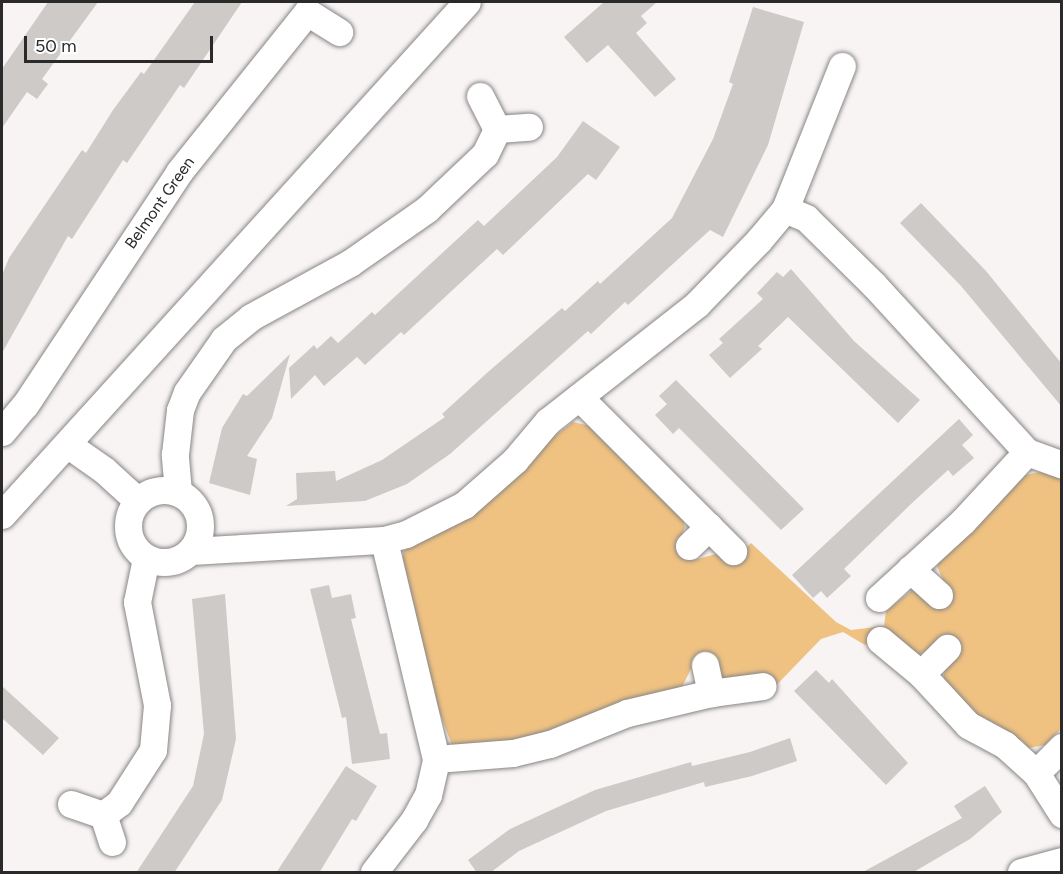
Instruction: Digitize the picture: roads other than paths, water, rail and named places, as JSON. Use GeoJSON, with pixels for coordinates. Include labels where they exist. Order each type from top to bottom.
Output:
{"type":"FeatureCollection","features":[{"type":"Feature","properties":{"kind":"street"},"geometry":{"type":"LineString","coordinates":[[2,515],[467,2]]}},
{"type":"Feature","properties":{"kind":"street","name":"Belmont Green"},"geometry":{"type":"LineString","coordinates":[[2,432],[25,405],[179,172],[299,21],[307,12],[339,32]]}},
{"type":"Feature","properties":{"kind":"street"},"geometry":{"type":"LineString","coordinates":[[191,551],[201,530],[196,507],[178,492],[156,490],[138,501],[128,521],[128,532],[132,542],[146,558],[170,562],[191,551],[384,540],[406,534],[464,505],[515,460],[548,421],[697,304],[738,265],[785,209],[842,66]]}},
{"type":"Feature","properties":{"kind":"street"},"geometry":{"type":"LineString","coordinates":[[480,96],[497,129]]}},
{"type":"Feature","properties":{"kind":"street"},"geometry":{"type":"LineString","coordinates":[[497,129],[529,127]]}},
{"type":"Feature","properties":{"kind":"street"},"geometry":{"type":"LineString","coordinates":[[178,492],[175,454],[180,410],[187,392],[212,352],[251,317],[350,262],[427,208],[485,154],[497,129]]}},
{"type":"Feature","properties":{"kind":"street"},"geometry":{"type":"LineString","coordinates":[[785,209],[806,218],[874,285],[1028,452],[1062,465]]}},
{"type":"Feature","properties":{"kind":"street"},"geometry":{"type":"LineString","coordinates":[[579,397],[733,551]]}},
{"type":"Feature","properties":{"kind":"street"},"geometry":{"type":"LineString","coordinates":[[67,444],[104,470],[138,501]]}},
{"type":"Feature","properties":{"kind":"street"},"geometry":{"type":"LineString","coordinates":[[879,598],[963,521],[1028,452]]}},
{"type":"Feature","properties":{"kind":"street"},"geometry":{"type":"LineString","coordinates":[[689,546],[709,527]]}},
{"type":"Feature","properties":{"kind":"street"},"geometry":{"type":"LineString","coordinates":[[374,873],[414,820],[428,795],[436,759],[384,540]]}},
{"type":"Feature","properties":{"kind":"street"},"geometry":{"type":"LineString","coordinates":[[103,815],[119,803],[153,750],[157,705],[137,602],[146,558]]}},
{"type":"Feature","properties":{"kind":"street"},"geometry":{"type":"LineString","coordinates":[[910,569],[939,595]]}},
{"type":"Feature","properties":{"kind":"street"},"geometry":{"type":"LineString","coordinates":[[880,640],[921,674],[968,725],[1005,745],[1035,773],[1062,814]]}},
{"type":"Feature","properties":{"kind":"street"},"geometry":{"type":"LineString","coordinates":[[921,674],[947,648]]}},
{"type":"Feature","properties":{"kind":"street"},"geometry":{"type":"LineString","coordinates":[[705,665],[711,693]]}},
{"type":"Feature","properties":{"kind":"street"},"geometry":{"type":"LineString","coordinates":[[436,759],[522,751],[550,744],[627,713],[711,693],[763,686]]}},
{"type":"Feature","properties":{"kind":"street"},"geometry":{"type":"LineString","coordinates":[[1035,773],[1062,747]]}},
{"type":"Feature","properties":{"kind":"street"},"geometry":{"type":"LineString","coordinates":[[71,804],[103,815]]}},
{"type":"Feature","properties":{"kind":"street"},"geometry":{"type":"LineString","coordinates":[[103,815],[112,842]]}},
{"type":"Feature","properties":{"kind":"street"},"geometry":{"type":"LineString","coordinates":[[1021,873],[1062,861]]}}]}
